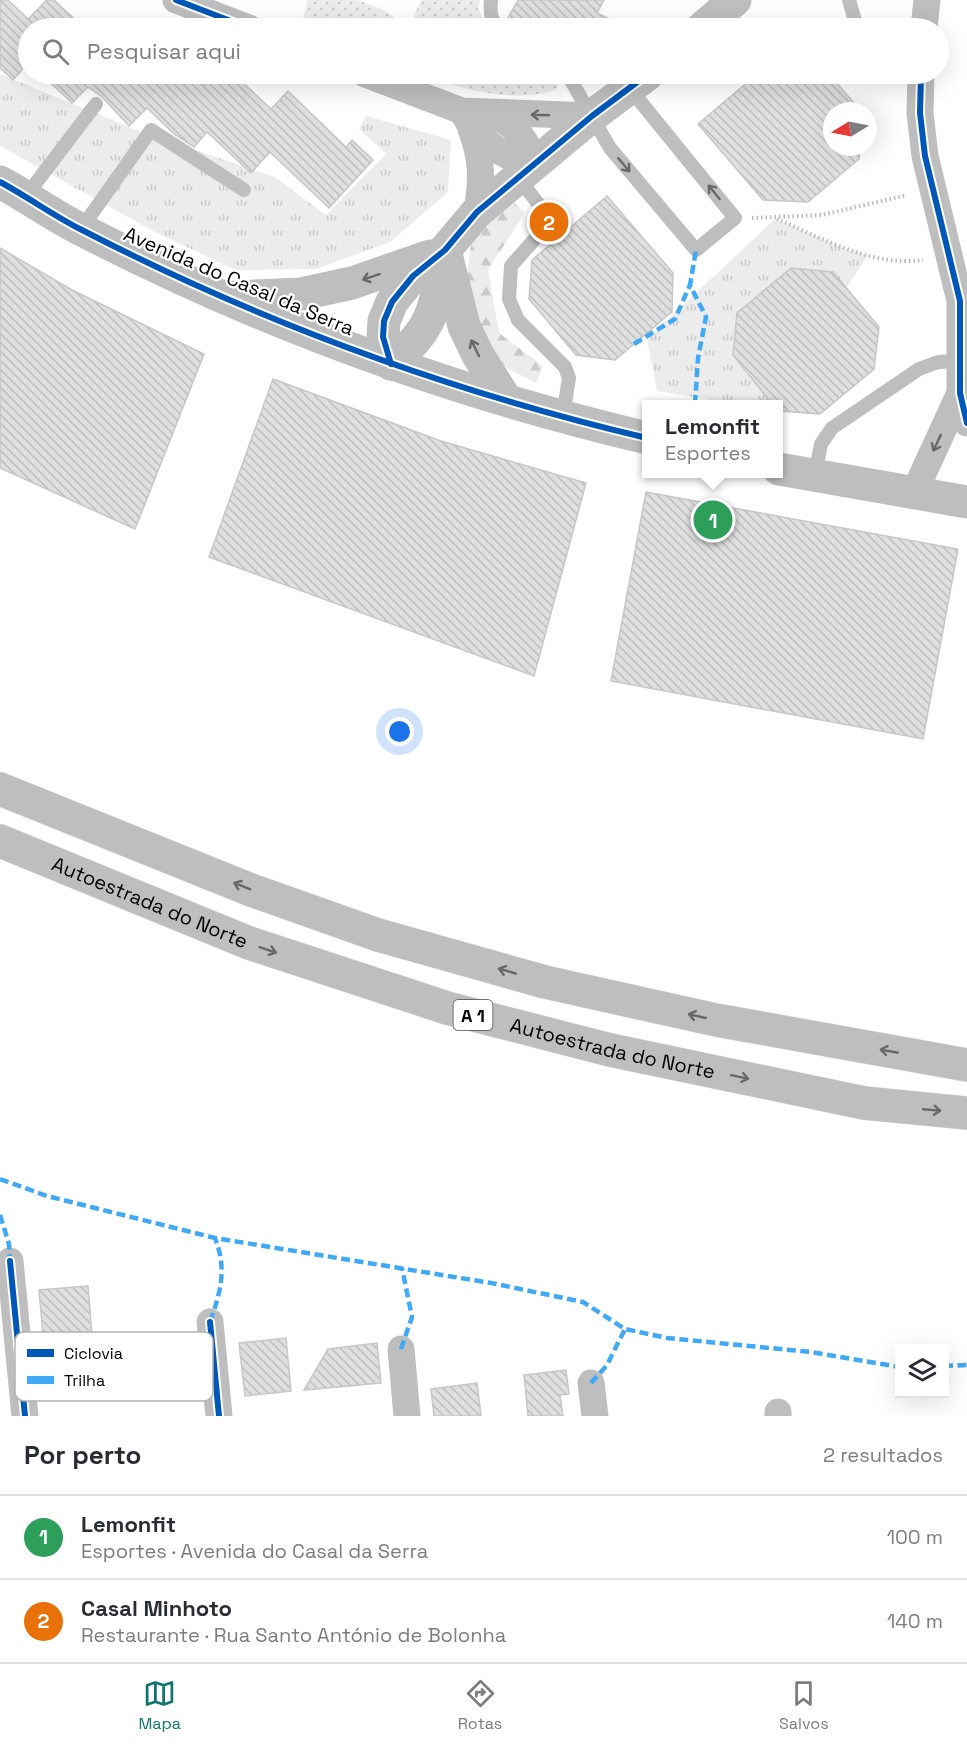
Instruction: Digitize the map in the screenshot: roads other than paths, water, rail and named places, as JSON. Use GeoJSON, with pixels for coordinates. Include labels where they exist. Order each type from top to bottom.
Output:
{"type":"FeatureCollection","features":[{"type":"Feature","properties":{"kind":"main road"},"geometry":{"type":"LineString","coordinates":[[714,18],[735,0]]}},
{"type":"Feature","properties":{"kind":"main road"},"geometry":{"type":"LineString","coordinates":[[391,364],[417,341],[429,322],[436,304],[446,250],[477,212],[592,116],[635,84]]}},
{"type":"Feature","properties":{"kind":"main road","name":"Avenida do Casal da Serra"},"geometry":{"type":"LineString","coordinates":[[13,189],[80,230],[224,298],[391,364],[563,418],[642,437]]}},
{"type":"Feature","properties":{"kind":"main road"},"geometry":{"type":"LineString","coordinates":[[224,298],[301,294],[352,283],[446,250]]}},
{"type":"Feature","properties":{"kind":"main road"},"geometry":{"type":"LineString","coordinates":[[446,250],[464,326],[478,355],[505,398]]}},
{"type":"Feature","properties":{"kind":"main road"},"geometry":{"type":"LineString","coordinates":[[783,469],[967,502]]}},
{"type":"Feature","properties":{"kind":"main road"},"geometry":{"type":"LineString","coordinates":[[0,789],[250,890],[378,935],[545,982],[716,1020],[967,1065]]}},
{"type":"Feature","properties":{"kind":"main road","name":"Autoestrada do Norte"},"geometry":{"type":"LineString","coordinates":[[0,841],[249,943],[447,1008],[610,1050],[864,1103],[967,1113]]}},
{"type":"Feature","properties":{"kind":"street"},"geometry":{"type":"LineString","coordinates":[[176,0],[218,8],[234,18]]}},
{"type":"Feature","properties":{"kind":"street"},"geometry":{"type":"LineString","coordinates":[[925,18],[927,0]]}},
{"type":"Feature","properties":{"kind":"street"},"geometry":{"type":"LineString","coordinates":[[390,84],[474,118],[509,122],[521,134],[527,172]]}},
{"type":"Feature","properties":{"kind":"street"},"geometry":{"type":"LineString","coordinates":[[921,84],[920,113],[931,189],[964,301],[960,393],[967,423]]}},
{"type":"Feature","properties":{"kind":"street"},"geometry":{"type":"LineString","coordinates":[[474,118],[592,116]]}},
{"type":"Feature","properties":{"kind":"street"},"geometry":{"type":"LineString","coordinates":[[474,118],[481,155],[482,177],[477,212]]}},
{"type":"Feature","properties":{"kind":"street"},"geometry":{"type":"LineString","coordinates":[[914,493],[960,393]]}},
{"type":"Feature","properties":{"kind":"street"},"geometry":{"type":"LineString","coordinates":[[10,1261],[17,1332]]}},
{"type":"Feature","properties":{"kind":"street"},"geometry":{"type":"LineString","coordinates":[[210,1322],[211,1332]]}},
{"type":"Feature","properties":{"kind":"street"},"geometry":{"type":"LineString","coordinates":[[401,1350],[407,1416]]}},
{"type":"Feature","properties":{"kind":"street"},"geometry":{"type":"LineString","coordinates":[[213,1353],[219,1416]]}},
{"type":"Feature","properties":{"kind":"street"},"geometry":{"type":"LineString","coordinates":[[591,1383],[595,1416]]}},
{"type":"Feature","properties":{"kind":"street"},"geometry":{"type":"LineString","coordinates":[[24,1401],[25,1416]]}},
{"type":"Feature","properties":{"kind":"lane"},"geometry":{"type":"LineString","coordinates":[[491,0],[490,12],[492,18]]}},
{"type":"Feature","properties":{"kind":"lane"},"geometry":{"type":"LineString","coordinates":[[849,0],[854,18]]}},
{"type":"Feature","properties":{"kind":"lane"},"geometry":{"type":"LineString","coordinates":[[573,84],[610,148],[696,250],[735,218],[641,84]]}},
{"type":"Feature","properties":{"kind":"lane"},"geometry":{"type":"LineString","coordinates":[[13,189],[96,104]]}},
{"type":"Feature","properties":{"kind":"lane"},"geometry":{"type":"LineString","coordinates":[[80,230],[151,130],[244,190]]}},
{"type":"Feature","properties":{"kind":"lane"},"geometry":{"type":"LineString","coordinates":[[527,172],[546,222],[541,232],[512,266],[509,299],[518,320],[565,367],[569,378],[563,418]]}},
{"type":"Feature","properties":{"kind":"lane"},"geometry":{"type":"LineString","coordinates":[[815,475],[821,444],[832,428],[919,369],[938,362],[962,360]]}},
{"type":"Feature","properties":{"kind":"place","name":"Casal Minhoto"},"geometry":{"type":"Point","coordinates":[549,222]}},
{"type":"Feature","properties":{"kind":"place","name":"Lemonfit"},"geometry":{"type":"Point","coordinates":[713,520]}}]}
